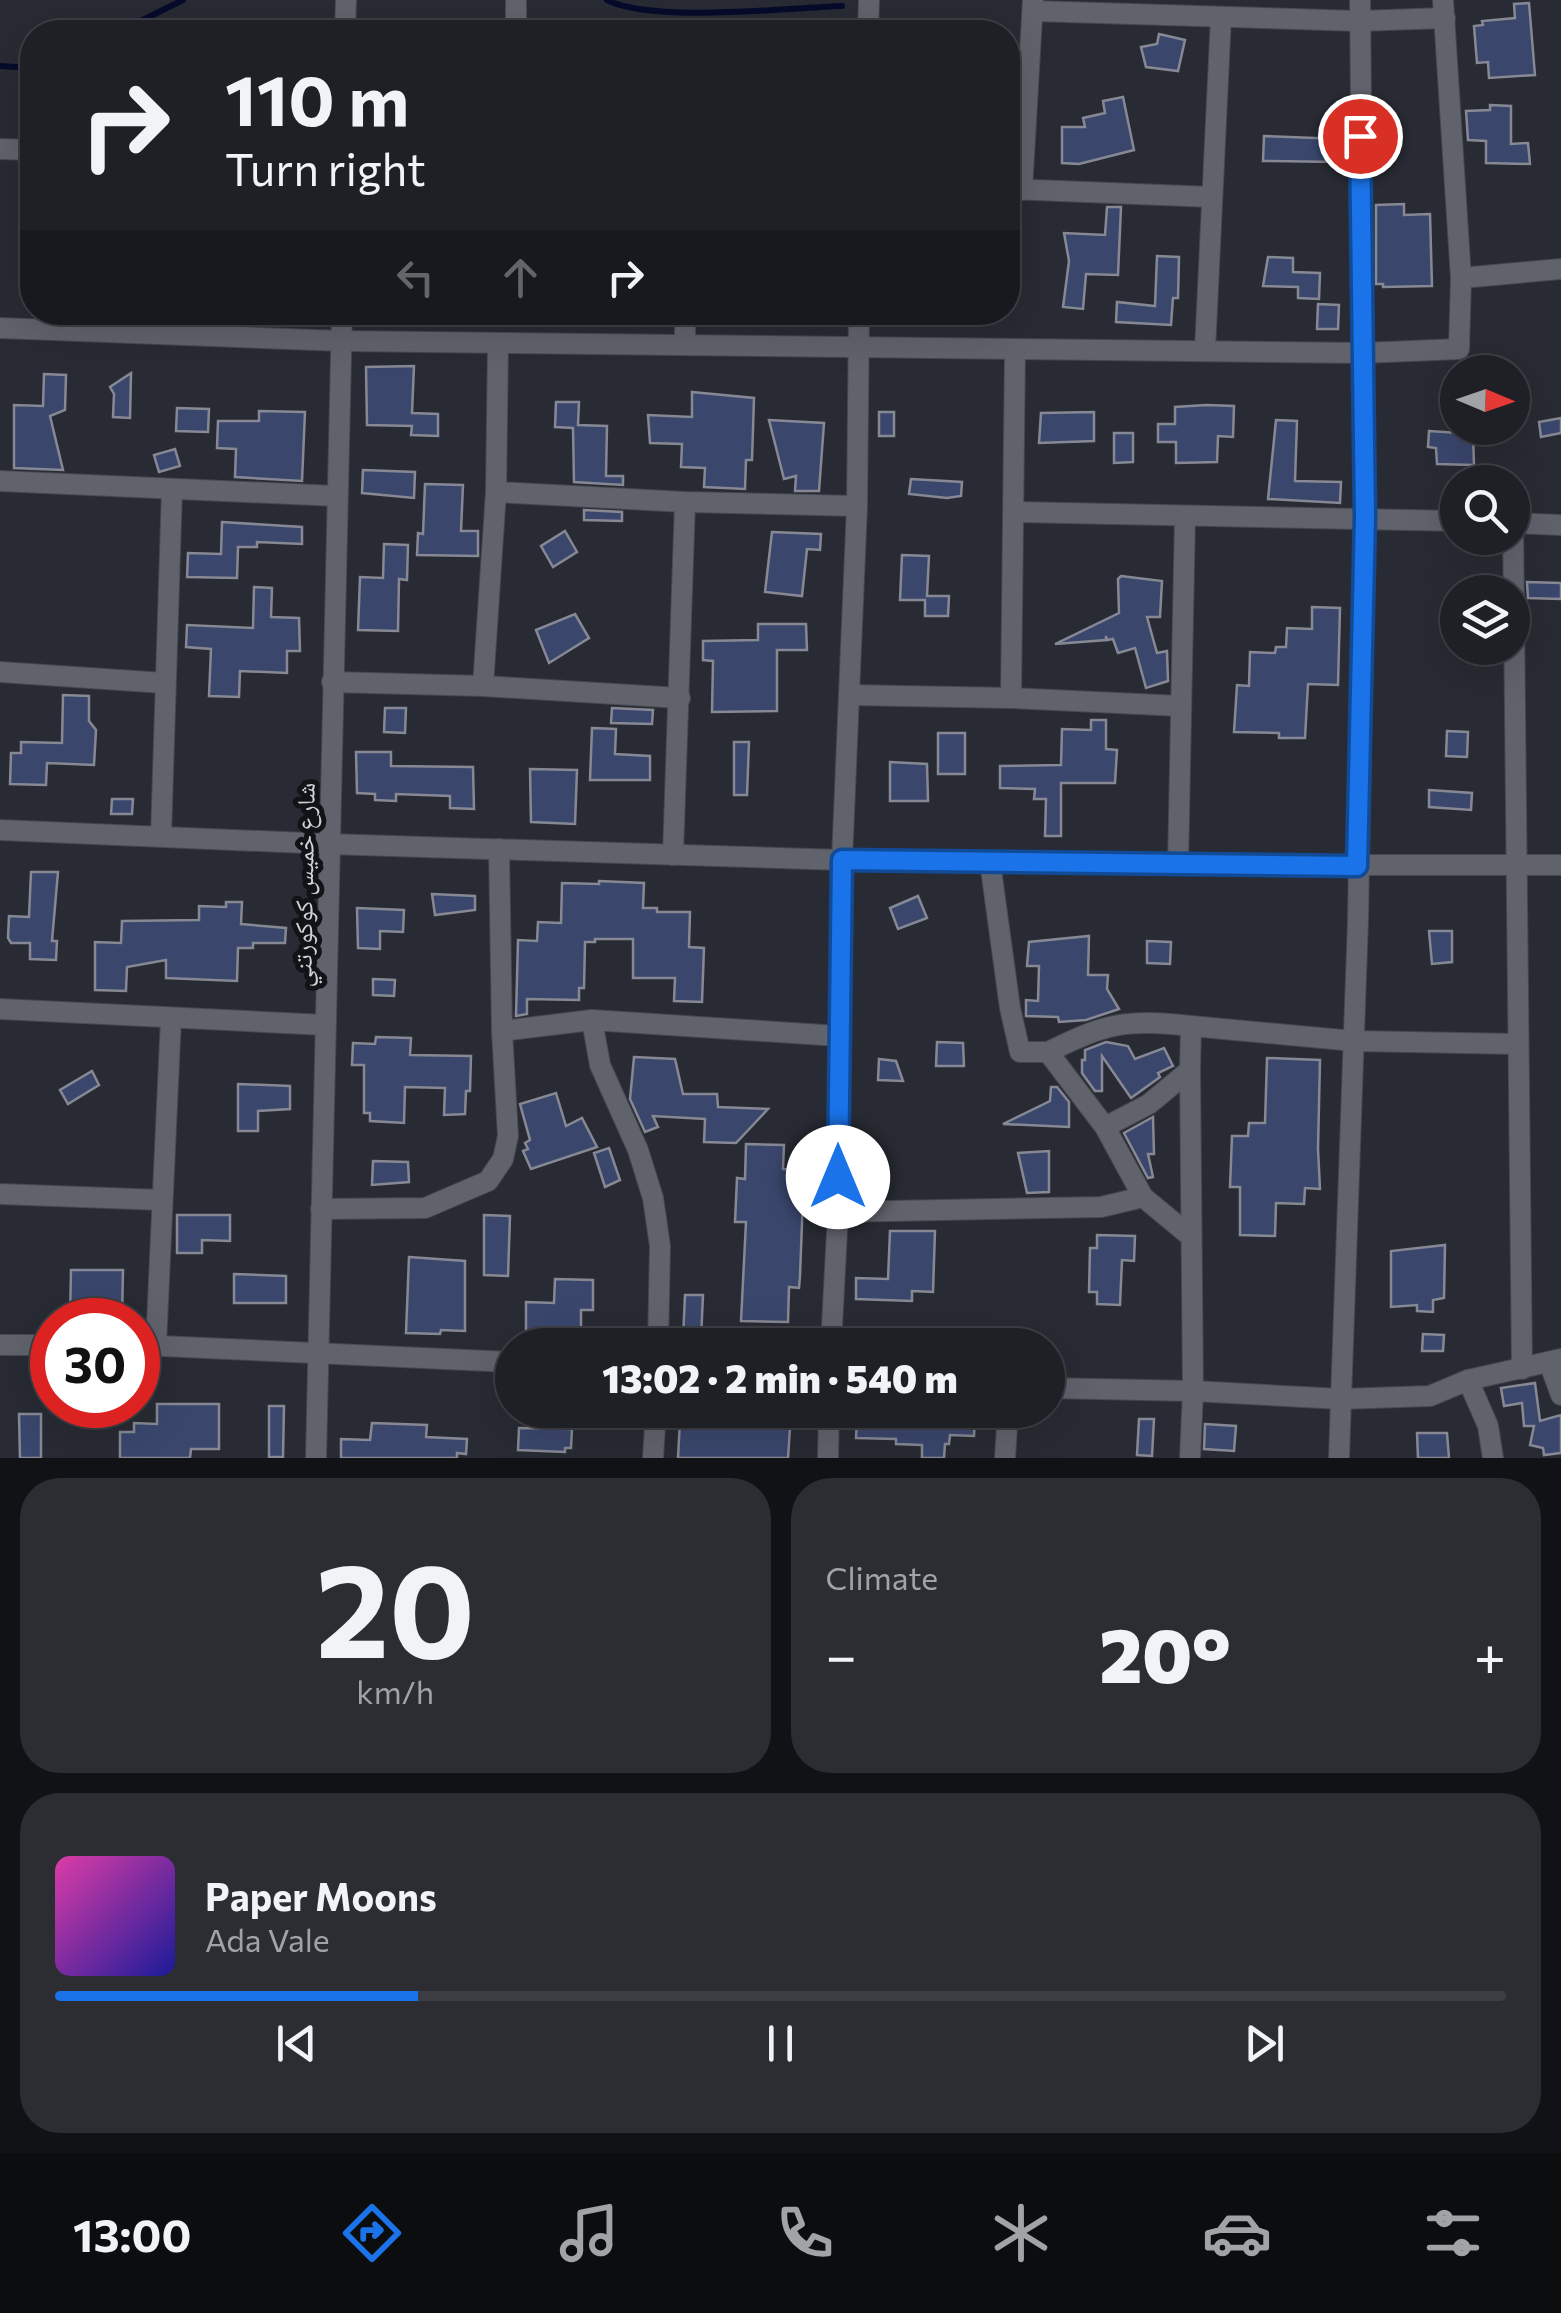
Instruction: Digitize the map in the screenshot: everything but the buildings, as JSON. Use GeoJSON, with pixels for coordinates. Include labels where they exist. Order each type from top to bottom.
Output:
{"type":"FeatureCollection","features":[{"type":"Feature","properties":{"kind":"street"},"geometry":{"type":"LineString","coordinates":[[0,328],[342,341],[1362,353],[1459,350],[1461,278],[1444,9],[1221,17],[1033,5],[1020,138]]}},
{"type":"Feature","properties":{"kind":"street"},"geometry":{"type":"LineString","coordinates":[[1338,1458],[1354,1041],[1365,517],[1359,10]]}},
{"type":"Feature","properties":{"kind":"street"},"geometry":{"type":"LineString","coordinates":[[1205,350],[1221,17]]}},
{"type":"Feature","properties":{"kind":"street"},"geometry":{"type":"LineString","coordinates":[[1020,189],[1212,197]]}},
{"type":"Feature","properties":{"kind":"street"},"geometry":{"type":"LineString","coordinates":[[1461,278],[1561,269]]}},
{"type":"Feature","properties":{"kind":"street"},"geometry":{"type":"LineString","coordinates":[[181,325],[181,335]]}},
{"type":"Feature","properties":{"kind":"street","name":"شارع خميس كوكورتني"},"geometry":{"type":"LineString","coordinates":[[316,1458],[342,325]]}},
{"type":"Feature","properties":{"kind":"street"},"geometry":{"type":"LineString","coordinates":[[685,345],[686,325]]}},
{"type":"Feature","properties":{"kind":"street"},"geometry":{"type":"LineString","coordinates":[[833,1328],[842,860],[857,506],[859,325]]}},
{"type":"Feature","properties":{"kind":"street"},"geometry":{"type":"LineString","coordinates":[[483,686],[496,492],[498,343]]}},
{"type":"Feature","properties":{"kind":"street"},"geometry":{"type":"LineString","coordinates":[[1012,698],[1015,348]]}},
{"type":"Feature","properties":{"kind":"street"},"geometry":{"type":"LineString","coordinates":[[0,481],[336,496]]}},
{"type":"Feature","properties":{"kind":"street"},"geometry":{"type":"LineString","coordinates":[[161,836],[172,490]]}},
{"type":"Feature","properties":{"kind":"street"},"geometry":{"type":"LineString","coordinates":[[496,492],[857,506]]}},
{"type":"Feature","properties":{"kind":"street"},"geometry":{"type":"LineString","coordinates":[[673,856],[685,502]]}},
{"type":"Feature","properties":{"kind":"street"},"geometry":{"type":"LineString","coordinates":[[1014,512],[1440,519]]}},
{"type":"Feature","properties":{"kind":"street"},"geometry":{"type":"LineString","coordinates":[[1178,866],[1184,516]]}},
{"type":"Feature","properties":{"kind":"street"},"geometry":{"type":"LineString","coordinates":[[1530,524],[1561,525]]}},
{"type":"Feature","properties":{"kind":"street"},"geometry":{"type":"LineString","coordinates":[[1514,555],[1522,1370]]}},
{"type":"Feature","properties":{"kind":"street"},"geometry":{"type":"LineString","coordinates":[[0,672],[164,683]]}},
{"type":"Feature","properties":{"kind":"street"},"geometry":{"type":"LineString","coordinates":[[332,682],[680,698]]}},
{"type":"Feature","properties":{"kind":"street"},"geometry":{"type":"LineString","coordinates":[[849,695],[1182,706]]}},
{"type":"Feature","properties":{"kind":"street"},"geometry":{"type":"LineString","coordinates":[[0,830],[842,860],[1178,866],[1561,865]]}},
{"type":"Feature","properties":{"kind":"street"},"geometry":{"type":"LineString","coordinates":[[321,1209],[425,1208],[488,1181],[503,1159],[508,1136],[499,849]]}},
{"type":"Feature","properties":{"kind":"street"},"geometry":{"type":"LineString","coordinates":[[990,862],[1010,1008],[1020,1052],[1048,1052],[1098,1028],[1128,1022],[1354,1041],[1517,1044]]}},
{"type":"Feature","properties":{"kind":"street"},"geometry":{"type":"LineString","coordinates":[[0,1009],[325,1025]]}},
{"type":"Feature","properties":{"kind":"street"},"geometry":{"type":"LineString","coordinates":[[152,1298],[162,1200],[171,1018]]}},
{"type":"Feature","properties":{"kind":"street"},"geometry":{"type":"LineString","coordinates":[[502,1032],[592,1020],[839,1036]]}},
{"type":"Feature","properties":{"kind":"street"},"geometry":{"type":"LineString","coordinates":[[592,1020],[600,1065],[638,1150],[653,1198],[660,1246],[658,1328]]}},
{"type":"Feature","properties":{"kind":"street"},"geometry":{"type":"LineString","coordinates":[[1190,1458],[1191,1026]]}},
{"type":"Feature","properties":{"kind":"street"},"geometry":{"type":"LineString","coordinates":[[1048,1052],[1105,1127],[1142,1197],[1189,1235]]}},
{"type":"Feature","properties":{"kind":"street"},"geometry":{"type":"LineString","coordinates":[[1105,1127],[1150,1104],[1190,1070]]}},
{"type":"Feature","properties":{"kind":"street"},"geometry":{"type":"LineString","coordinates":[[0,1194],[162,1200]]}},
{"type":"Feature","properties":{"kind":"street"},"geometry":{"type":"LineString","coordinates":[[838,1212],[1101,1207],[1142,1197]]}},
{"type":"Feature","properties":{"kind":"street"},"geometry":{"type":"LineString","coordinates":[[0,1344],[30,1345]]}},
{"type":"Feature","properties":{"kind":"street"},"geometry":{"type":"LineString","coordinates":[[160,1346],[495,1361]]}},
{"type":"Feature","properties":{"kind":"street"},"geometry":{"type":"LineString","coordinates":[[1065,1388],[1341,1400],[1430,1396],[1468,1380],[1555,1361],[1561,1395]]}},
{"type":"Feature","properties":{"kind":"street"},"geometry":{"type":"LineString","coordinates":[[1468,1380],[1488,1426],[1493,1458]]}},
{"type":"Feature","properties":{"kind":"street"},"geometry":{"type":"LineString","coordinates":[[653,1458],[655,1428]]}},
{"type":"Feature","properties":{"kind":"street"},"geometry":{"type":"LineString","coordinates":[[828,1458],[829,1428]]}},
{"type":"Feature","properties":{"kind":"street"},"geometry":{"type":"LineString","coordinates":[[1005,1458],[1007,1428]]}},
{"type":"Feature","properties":{"kind":"waterway"},"geometry":{"type":"LineString","coordinates":[[142,20],[183,0]]}},
{"type":"Feature","properties":{"kind":"waterway"},"geometry":{"type":"LineString","coordinates":[[607,0],[628,7],[687,13],[842,6]]}},
{"type":"Feature","properties":{"kind":"waterway"},"geometry":{"type":"LineString","coordinates":[[0,66],[20,67]]}},
{"type":"Feature","properties":{"kind":"route"},"geometry":{"type":"LineString","coordinates":[[838,1177],[842,860],[1357,866],[1365,517],[1360,136]]}}]}
